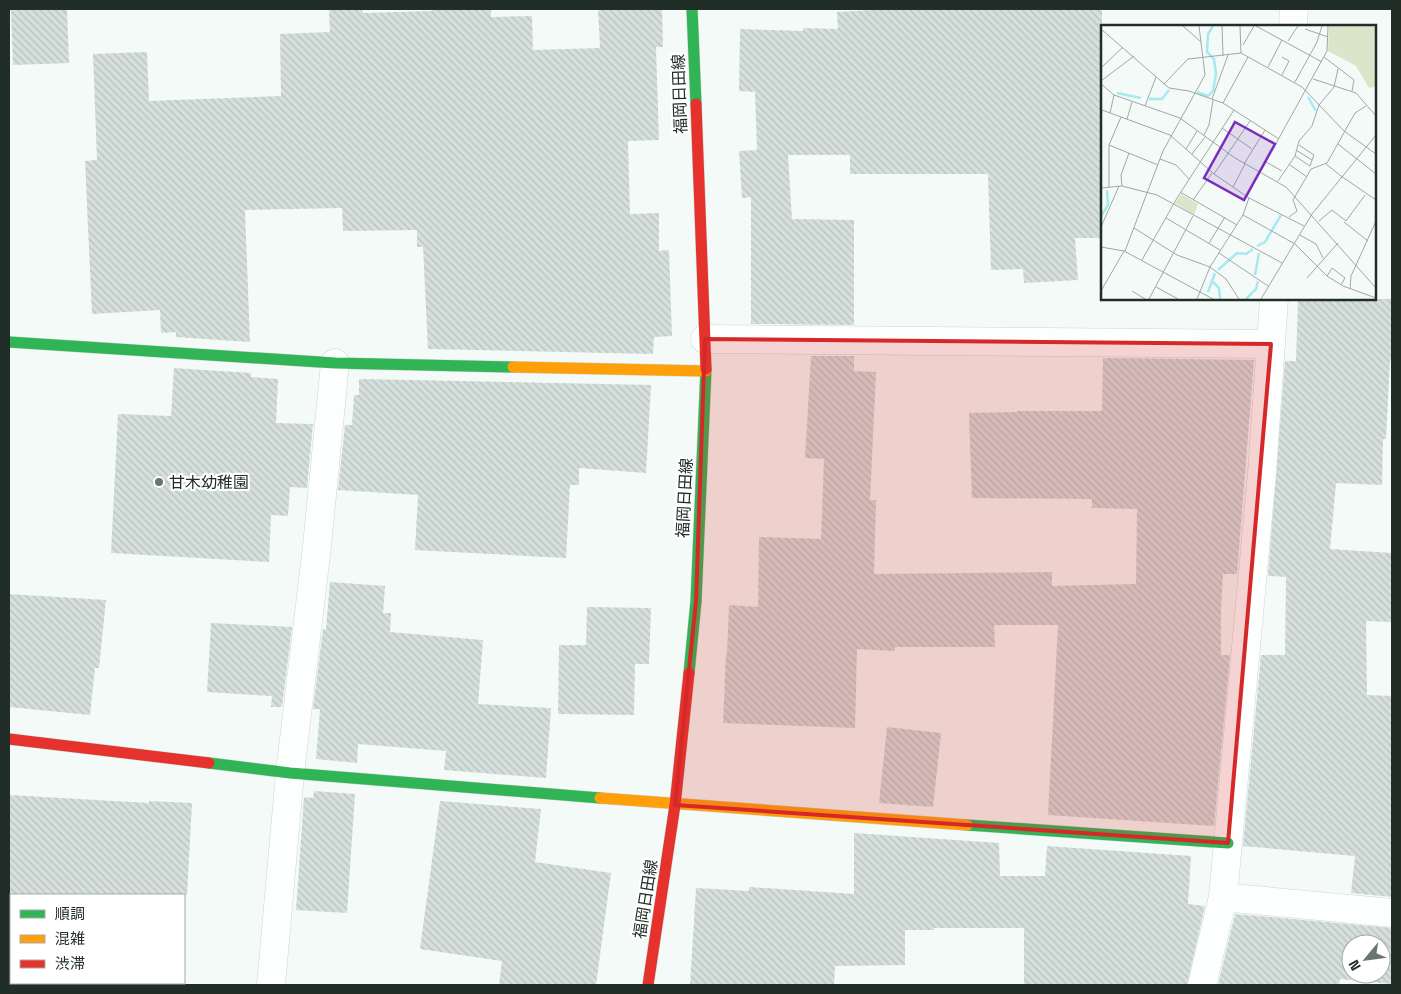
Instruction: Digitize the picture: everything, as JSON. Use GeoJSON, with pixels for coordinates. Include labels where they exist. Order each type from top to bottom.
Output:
{"type":"FeatureCollection","features":[{"type":"Feature","properties":{"kind":"street","name":"福岡日田線"},"geometry":{"type":"LineString","coordinates":[[648,985],[676,805],[696,601],[706,371],[692,9]]}},
{"type":"Feature","properties":{"kind":"street"},"geometry":{"type":"LineString","coordinates":[[1293,25],[1294,9]]}},
{"type":"Feature","properties":{"kind":"street"},"geometry":{"type":"LineString","coordinates":[[1202,985],[1223,897],[1262,473],[1274,300]]}},
{"type":"Feature","properties":{"kind":"street"},"geometry":{"type":"LineString","coordinates":[[705,339],[1271,344]]}},
{"type":"Feature","properties":{"kind":"street"},"geometry":{"type":"LineString","coordinates":[[9,342],[335,363],[706,371]]}},
{"type":"Feature","properties":{"kind":"street"},"geometry":{"type":"LineString","coordinates":[[271,985],[290,773],[317,546],[335,363]]}},
{"type":"Feature","properties":{"kind":"street"},"geometry":{"type":"LineString","coordinates":[[9,739],[290,773],[676,805],[1228,843]]}},
{"type":"Feature","properties":{"kind":"street"},"geometry":{"type":"LineString","coordinates":[[1223,897],[1392,913]]}},
{"type":"Feature","properties":{"kind":"highlighted area"},"geometry":{"type":"Polygon","coordinates":[[[705,339],[1271,344],[1228,843],[675,805],[696,601],[705,339]]]}},
{"type":"Feature","properties":{"kind":"building"},"geometry":{"type":"Polygon","coordinates":[[[11,9],[67,9],[69,63],[13,65],[11,9]]]}},
{"type":"Feature","properties":{"kind":"building"},"geometry":{"type":"Polygon","coordinates":[[[329,9],[362,9],[363,13],[432,11],[432,9],[491,9],[491,17],[532,16],[533,50],[600,48],[598,9],[662,9],[663,47],[656,47],[659,140],[628,141],[630,214],[659,213],[659,251],[669,250],[672,336],[654,337],[653,354],[428,349],[423,247],[417,247],[417,230],[343,231],[342,208],[245,210],[250,342],[176,337],[176,332],[161,333],[160,310],[92,314],[85,161],[97,160],[93,54],[147,52],[149,101],[281,96],[280,34],[330,32],[329,9]]]}},
{"type":"Feature","properties":{"kind":"building"},"geometry":{"type":"Polygon","coordinates":[[[889,9],[1102,9],[1101,238],[1075,238],[1078,280],[1024,283],[1023,269],[991,270],[988,174],[850,174],[850,155],[788,155],[792,219],[854,220],[854,325],[751,324],[751,197],[742,198],[739,151],[757,150],[755,92],[739,91],[740,29],[803,31],[803,28],[838,29],[837,12],[889,9]]]}},
{"type":"Feature","properties":{"kind":"building"},"geometry":{"type":"Polygon","coordinates":[[[1392,299],[1392,361],[1390,360],[1386,439],[1383,439],[1382,485],[1336,483],[1330,549],[1392,553],[1392,622],[1366,621],[1367,695],[1392,696],[1392,897],[1351,893],[1355,856],[1243,846],[1261,655],[1285,655],[1286,577],[1268,576],[1285,361],[1296,361],[1298,300],[1392,299]]]}},
{"type":"Feature","properties":{"kind":"building"},"geometry":{"type":"Polygon","coordinates":[[[811,356],[854,356],[854,371],[876,372],[870,500],[876,500],[874,574],[1052,572],[1052,586],[1136,584],[1137,509],[1092,508],[1092,499],[972,498],[969,413],[1102,411],[1103,358],[1254,360],[1237,574],[1223,574],[1221,655],[1230,655],[1214,826],[1048,815],[1058,625],[994,625],[995,647],[895,647],[895,651],[857,649],[855,728],[723,723],[729,605],[758,607],[759,537],[821,539],[824,459],[805,458],[811,356]]]}},
{"type":"Feature","properties":{"kind":"building"},"geometry":{"type":"Polygon","coordinates":[[[174,368],[251,373],[251,377],[278,379],[276,423],[313,424],[307,488],[290,487],[288,516],[271,515],[269,562],[111,553],[118,414],[171,416],[174,368]]]}},
{"type":"Feature","properties":{"kind":"building"},"geometry":{"type":"Polygon","coordinates":[[[359,379],[651,385],[646,473],[579,468],[579,485],[570,485],[566,558],[415,550],[418,495],[338,490],[345,425],[352,425],[354,395],[359,395],[359,379]]]}},
{"type":"Feature","properties":{"kind":"building"},"geometry":{"type":"Polygon","coordinates":[[[330,582],[385,586],[383,613],[391,613],[390,632],[483,640],[478,704],[551,708],[546,778],[444,770],[446,751],[358,744],[357,763],[316,759],[320,709],[313,709],[323,629],[326,629],[330,582]]]}},
{"type":"Feature","properties":{"kind":"building"},"geometry":{"type":"Polygon","coordinates":[[[9,594],[106,600],[99,668],[95,668],[90,715],[9,707],[9,594]]]}},
{"type":"Feature","properties":{"kind":"building"},"geometry":{"type":"Polygon","coordinates":[[[587,607],[651,608],[649,664],[635,664],[634,715],[558,714],[559,645],[586,645],[587,607]]]}},
{"type":"Feature","properties":{"kind":"building"},"geometry":{"type":"Polygon","coordinates":[[[211,623],[292,627],[282,707],[271,707],[272,696],[207,692],[211,623]]]}},
{"type":"Feature","properties":{"kind":"building"},"geometry":{"type":"Polygon","coordinates":[[[887,727],[941,733],[933,807],[879,803],[887,727]]]}},
{"type":"Feature","properties":{"kind":"building"},"geometry":{"type":"Polygon","coordinates":[[[314,791],[355,794],[347,913],[296,910],[304,797],[313,798],[314,791]]]}},
{"type":"Feature","properties":{"kind":"building"},"geometry":{"type":"Polygon","coordinates":[[[9,795],[149,803],[149,801],[192,803],[187,895],[9,895],[9,795]]]}},
{"type":"Feature","properties":{"kind":"building"},"geometry":{"type":"Polygon","coordinates":[[[440,801],[541,809],[535,862],[611,873],[596,985],[499,985],[502,961],[420,949],[440,801]]]}},
{"type":"Feature","properties":{"kind":"building"},"geometry":{"type":"Polygon","coordinates":[[[854,833],[999,843],[1000,876],[1045,876],[1047,846],[1191,856],[1188,904],[1205,906],[1187,985],[1024,985],[1024,928],[934,928],[934,930],[905,930],[905,965],[835,966],[834,985],[690,985],[696,888],[749,891],[749,887],[854,894],[854,833]]]}},
{"type":"Feature","properties":{"kind":"building"},"geometry":{"type":"Polygon","coordinates":[[[1235,914],[1392,928],[1392,984],[1391,934],[1341,934],[1341,979],[1339,985],[1218,985],[1235,914]]]}},
{"type":"Feature","properties":{"kind":"traffic: fast"},"geometry":{"type":"LineString","coordinates":[[692,9],[696,104]]}},
{"type":"Feature","properties":{"kind":"traffic: fast"},"geometry":{"type":"LineString","coordinates":[[9,342],[335,363],[513,367]]}},
{"type":"Feature","properties":{"kind":"traffic: fast"},"geometry":{"type":"LineString","coordinates":[[689,673],[696,601],[706,369]]}},
{"type":"Feature","properties":{"kind":"traffic: fast"},"geometry":{"type":"LineString","coordinates":[[209,763],[290,773],[600,798]]}},
{"type":"Feature","properties":{"kind":"traffic: fast"},"geometry":{"type":"LineString","coordinates":[[967,825],[1228,843]]}},
{"type":"Feature","properties":{"kind":"traffic: slow"},"geometry":{"type":"LineString","coordinates":[[513,367],[706,371]]}},
{"type":"Feature","properties":{"kind":"traffic: slow"},"geometry":{"type":"LineString","coordinates":[[600,798],[967,825]]}},
{"type":"Feature","properties":{"kind":"traffic: jam"},"geometry":{"type":"LineString","coordinates":[[696,104],[706,369]]}},
{"type":"Feature","properties":{"kind":"traffic: jam"},"geometry":{"type":"LineString","coordinates":[[648,985],[675,805],[689,673]]}},
{"type":"Feature","properties":{"kind":"traffic: jam"},"geometry":{"type":"LineString","coordinates":[[9,739],[209,763]]}},
{"type":"Feature","properties":{"kind":"place","name":"甘木幼稚園"},"geometry":{"type":"Point","coordinates":[159,482]}}]}
